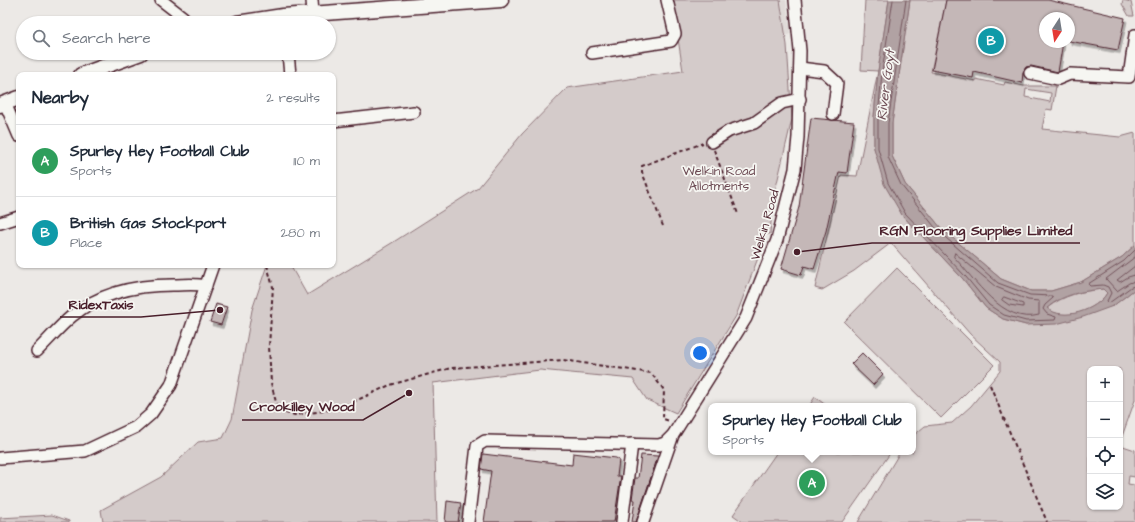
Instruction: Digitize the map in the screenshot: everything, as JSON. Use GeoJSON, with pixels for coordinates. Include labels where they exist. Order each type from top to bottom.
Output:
{"type":"FeatureCollection","features":[{"type":"Feature","properties":{"kind":"main road"},"geometry":{"type":"LineString","coordinates":[[291,16],[312,7],[501,0]]}},
{"type":"Feature","properties":{"kind":"main road"},"geometry":{"type":"LineString","coordinates":[[89,72],[122,60]]}},
{"type":"Feature","properties":{"kind":"main road"},"geometry":{"type":"LineString","coordinates":[[2,104],[16,99]]}},
{"type":"Feature","properties":{"kind":"street"},"geometry":{"type":"LineString","coordinates":[[160,0],[179,16]]}},
{"type":"Feature","properties":{"kind":"street"},"geometry":{"type":"LineString","coordinates":[[592,53],[671,41],[675,34],[667,0]]}},
{"type":"Feature","properties":{"kind":"street","name":"Welkin Road"},"geometry":{"type":"LineString","coordinates":[[643,522],[673,435],[746,318],[764,276],[777,240],[795,169],[800,99],[800,68],[795,0]]}},
{"type":"Feature","properties":{"kind":"street"},"geometry":{"type":"LineString","coordinates":[[1030,73],[1058,79],[1070,74],[1129,77],[1135,35]]}},
{"type":"Feature","properties":{"kind":"street"},"geometry":{"type":"LineString","coordinates":[[289,60],[290,72]]}},
{"type":"Feature","properties":{"kind":"street"},"geometry":{"type":"LineString","coordinates":[[800,68],[824,71],[837,83],[833,114]]}},
{"type":"Feature","properties":{"kind":"street"},"geometry":{"type":"LineString","coordinates":[[712,142],[729,131],[754,123],[782,103],[800,99]]}},
{"type":"Feature","properties":{"kind":"street"},"geometry":{"type":"LineString","coordinates":[[2,104],[16,130]]}},
{"type":"Feature","properties":{"kind":"street"},"geometry":{"type":"LineString","coordinates":[[336,121],[414,112]]}},
{"type":"Feature","properties":{"kind":"street"},"geometry":{"type":"LineString","coordinates":[[0,223],[16,218]]}},
{"type":"Feature","properties":{"kind":"street"},"geometry":{"type":"LineString","coordinates":[[0,458],[85,451],[136,427],[151,414],[171,386],[212,268]]}},
{"type":"Feature","properties":{"kind":"street"},"geometry":{"type":"LineString","coordinates":[[37,351],[73,315],[108,295],[129,288],[150,285],[197,284],[206,286]]}},
{"type":"Feature","properties":{"kind":"street","name":"Welkin Road"},"geometry":{"type":"LineString","coordinates":[[632,444],[659,445],[665,443],[673,435]]}},
{"type":"Feature","properties":{"kind":"street"},"geometry":{"type":"LineString","coordinates":[[468,522],[477,446],[480,442],[485,441],[632,444],[622,522]]}},
{"type":"Feature","properties":{"kind":"path"},"geometry":{"type":"LineString","coordinates":[[663,226],[642,172],[642,166],[700,144],[712,142],[738,214]]}},
{"type":"Feature","properties":{"kind":"path"},"geometry":{"type":"LineString","coordinates":[[268,268],[272,287],[268,346],[271,383],[276,402],[281,412],[295,415],[338,409],[390,385],[451,368],[564,360],[651,373],[664,390],[664,419],[679,424]]}},
{"type":"Feature","properties":{"kind":"path"},"geometry":{"type":"LineString","coordinates":[[990,385],[1047,522]]}},
{"type":"Feature","properties":{"kind":"shaded area"},"geometry":{"type":"Polygon","coordinates":[[[757,0],[786,0],[791,34],[775,38],[757,0]]]}},
{"type":"Feature","properties":{"kind":"green space","name":"Welkin Road Allotments"},"geometry":{"type":"Polygon","coordinates":[[[672,0],[780,0],[787,45],[792,119],[773,200],[770,234],[765,234],[761,250],[736,316],[676,413],[647,400],[633,379],[540,370],[433,383],[437,522],[103,522],[101,510],[161,477],[198,442],[223,438],[232,419],[252,310],[266,268],[292,268],[307,295],[478,188],[522,134],[567,88],[683,71],[672,0]]]}},
{"type":"Feature","properties":{"kind":"green space"},"geometry":{"type":"Polygon","coordinates":[[[865,0],[889,0],[878,71],[861,70],[865,0]]]}},
{"type":"Feature","properties":{"kind":"green space"},"geometry":{"type":"Polygon","coordinates":[[[910,0],[946,0],[931,72],[1004,85],[1005,82],[1024,86],[1056,86],[1052,110],[1046,109],[1042,129],[1120,137],[1135,133],[1135,245],[1122,257],[1081,282],[1051,291],[1031,291],[1001,279],[941,228],[905,184],[892,156],[892,123],[910,0]],[[1026,89],[1025,97],[1050,102],[1051,93],[1026,89]]]}},
{"type":"Feature","properties":{"kind":"green space"},"geometry":{"type":"Polygon","coordinates":[[[1123,0],[1131,2],[1134,16],[1129,16],[1122,4],[1123,0]]]}},
{"type":"Feature","properties":{"kind":"green space"},"geometry":{"type":"Polygon","coordinates":[[[878,71],[874,117],[874,148],[902,215],[963,279],[986,308],[1003,319],[1026,325],[1113,306],[1135,289],[1135,400],[1123,434],[1123,366],[1087,366],[1087,510],[1123,510],[1123,446],[1135,450],[1135,477],[1129,476],[1128,484],[1134,485],[1135,488],[1135,522],[858,522],[898,455],[916,455],[916,434],[925,426],[952,423],[971,406],[1000,371],[1000,362],[970,334],[891,243],[854,271],[822,290],[815,288],[841,175],[857,176],[878,71]]]}},
{"type":"Feature","properties":{"kind":"green space"},"geometry":{"type":"Polygon","coordinates":[[[897,268],[994,365],[941,418],[844,322],[897,268]]]}},
{"type":"Feature","properties":{"kind":"green space"},"geometry":{"type":"Polygon","coordinates":[[[1103,289],[1107,293],[1096,305],[1088,309],[1070,314],[1062,314],[1047,308],[1074,294],[1103,289]]]}},
{"type":"Feature","properties":{"kind":"green space"},"geometry":{"type":"Polygon","coordinates":[[[815,397],[823,403],[811,403],[815,397]]]}},
{"type":"Feature","properties":{"kind":"green space"},"geometry":{"type":"Polygon","coordinates":[[[775,455],[889,455],[842,522],[743,522],[733,515],[775,455]]]}},
{"type":"Feature","properties":{"kind":"green space"},"geometry":{"type":"Polygon","coordinates":[[[52,515],[69,522],[0,522],[0,518],[52,515]]]}},
{"type":"Feature","properties":{"kind":"water","name":"River Goyt"},"geometry":{"type":"Polygon","coordinates":[[[889,0],[910,0],[892,123],[892,156],[905,184],[941,228],[1001,279],[1031,291],[1051,291],[1081,282],[1122,257],[1135,245],[1135,289],[1113,306],[1083,317],[1056,324],[1026,325],[1003,319],[986,308],[963,279],[902,215],[884,184],[874,148],[874,117],[878,71],[889,0]],[[1103,289],[1066,296],[1047,308],[1062,314],[1079,312],[1096,304],[1107,293],[1103,289]]]}},
{"type":"Feature","properties":{"kind":"building"},"geometry":{"type":"Polygon","coordinates":[[[946,0],[1048,0],[1125,18],[1118,50],[1075,42],[1075,12],[1039,12],[1039,48],[1062,48],[1058,72],[1031,66],[1026,67],[1023,72],[1022,83],[974,72],[973,78],[932,70],[946,0]]]}},
{"type":"Feature","properties":{"kind":"building"},"geometry":{"type":"Polygon","coordinates":[[[811,118],[854,122],[847,173],[839,172],[826,231],[814,269],[804,266],[801,275],[781,269],[799,207],[811,118]]]}},
{"type":"Feature","properties":{"kind":"building"},"geometry":{"type":"Polygon","coordinates":[[[216,304],[227,307],[221,325],[210,322],[216,304]]]}},
{"type":"Feature","properties":{"kind":"building"},"geometry":{"type":"Polygon","coordinates":[[[862,353],[883,374],[873,385],[851,364],[862,353]]]}},
{"type":"Feature","properties":{"kind":"building"},"geometry":{"type":"Polygon","coordinates":[[[573,453],[616,458],[619,460],[617,476],[621,476],[614,522],[484,522],[491,471],[481,469],[483,454],[572,465],[573,453]]]}},
{"type":"Feature","properties":{"kind":"building"},"geometry":{"type":"Polygon","coordinates":[[[641,455],[658,456],[636,522],[632,522],[635,500],[632,499],[635,478],[638,478],[641,455]]]}},
{"type":"Feature","properties":{"kind":"building"},"geometry":{"type":"Polygon","coordinates":[[[447,501],[461,503],[458,522],[445,522],[447,501]]]}},
{"type":"Feature","properties":{"kind":"place","name":"British Gas Stockport"},"geometry":{"type":"Point","coordinates":[991,41]}},
{"type":"Feature","properties":{"kind":"place","name":"RGN Flooring Supplies Limited"},"geometry":{"type":"Point","coordinates":[797,252]}},
{"type":"Feature","properties":{"kind":"place","name":"RidexTaxis"},"geometry":{"type":"Point","coordinates":[220,310]}},
{"type":"Feature","properties":{"kind":"place","name":"Crookilley Wood"},"geometry":{"type":"Point","coordinates":[409,393]}},
{"type":"Feature","properties":{"kind":"place","name":"Spurley Hey Football Club"},"geometry":{"type":"Point","coordinates":[812,483]}}]}
